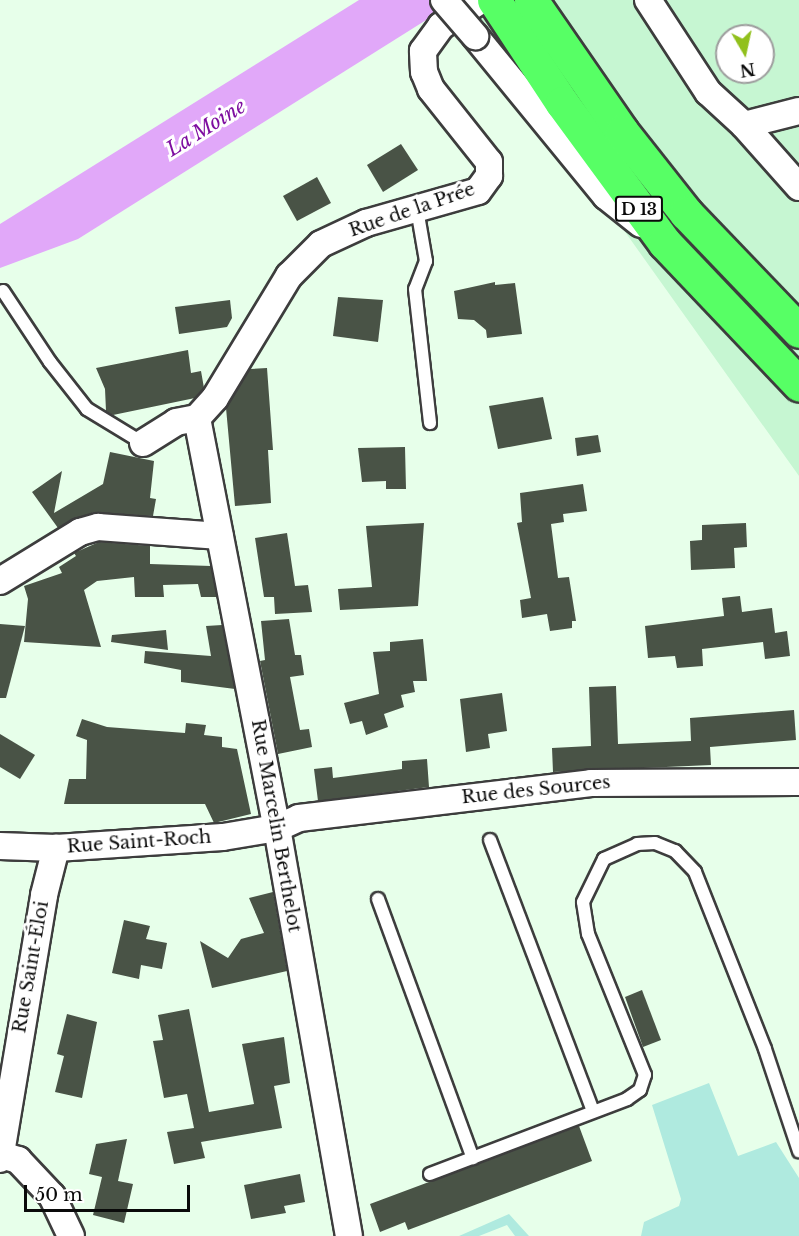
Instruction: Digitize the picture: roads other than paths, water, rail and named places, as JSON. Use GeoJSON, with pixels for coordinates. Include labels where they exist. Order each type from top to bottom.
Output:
{"type":"FeatureCollection","features":[{"type":"Feature","properties":{"kind":"main road","name":"D 13"},"geometry":{"type":"LineString","coordinates":[[503,4],[665,243],[799,384]]}},
{"type":"Feature","properties":{"kind":"main road","name":"D 13"},"geometry":{"type":"LineString","coordinates":[[503,4],[622,132],[679,204],[799,331]]}},
{"type":"Feature","properties":{"kind":"street"},"geometry":{"type":"LineString","coordinates":[[444,0],[606,196],[665,243]]}},
{"type":"Feature","properties":{"kind":"street"},"geometry":{"type":"LineString","coordinates":[[648,0],[708,93],[744,125],[799,187]]}},
{"type":"Feature","properties":{"kind":"street","name":"Rue de la Prée"},"geometry":{"type":"LineString","coordinates":[[197,418],[215,398],[289,276],[321,244],[366,223],[478,191],[489,176],[489,162],[431,89],[424,72],[423,51],[441,26],[503,4]]}},
{"type":"Feature","properties":{"kind":"street"},"geometry":{"type":"LineString","coordinates":[[744,125],[799,111]]}},
{"type":"Feature","properties":{"kind":"street"},"geometry":{"type":"LineString","coordinates":[[142,443],[176,422],[197,418]]}},
{"type":"Feature","properties":{"kind":"street","name":"Rue Marcelin Berthelot"},"geometry":{"type":"LineString","coordinates":[[197,418],[277,828],[349,1236]]}},
{"type":"Feature","properties":{"kind":"street"},"geometry":{"type":"LineString","coordinates":[[0,581],[80,532],[98,527],[220,536]]}},
{"type":"Feature","properties":{"kind":"street","name":"Rue des Sources"},"geometry":{"type":"LineString","coordinates":[[277,828],[299,818],[569,785],[799,782]]}},
{"type":"Feature","properties":{"kind":"street","name":"Rue Saint-Roch"},"geometry":{"type":"LineString","coordinates":[[0,846],[56,848],[223,837],[277,828]]}},
{"type":"Feature","properties":{"kind":"street","name":"Rue Saint-Éloi"},"geometry":{"type":"LineString","coordinates":[[0,1157],[44,895],[56,848]]}},
{"type":"Feature","properties":{"kind":"street"},"geometry":{"type":"LineString","coordinates":[[0,1157],[18,1160],[52,1196],[71,1236]]}},
{"type":"Feature","properties":{"kind":"lane"},"geometry":{"type":"LineString","coordinates":[[417,208],[426,261],[415,289],[430,423]]}},
{"type":"Feature","properties":{"kind":"lane"},"geometry":{"type":"LineString","coordinates":[[3,291],[50,362],[87,410],[142,443]]}},
{"type":"Feature","properties":{"kind":"lane"},"geometry":{"type":"LineString","coordinates":[[490,840],[593,1111]]}},
{"type":"Feature","properties":{"kind":"lane"},"geometry":{"type":"LineString","coordinates":[[430,1174],[593,1111],[640,1090],[645,1075],[588,934],[583,902],[604,859],[627,847],[655,843],[675,851],[695,872],[765,1049],[797,1145]]}},
{"type":"Feature","properties":{"kind":"lane"},"geometry":{"type":"LineString","coordinates":[[378,899],[472,1158]]}},
{"type":"Feature","properties":{"kind":"water","name":"La Moine"},"geometry":{"type":"Polygon","coordinates":[[[359,0],[458,0],[78,239],[0,268],[0,224],[359,0]]]}}]}
